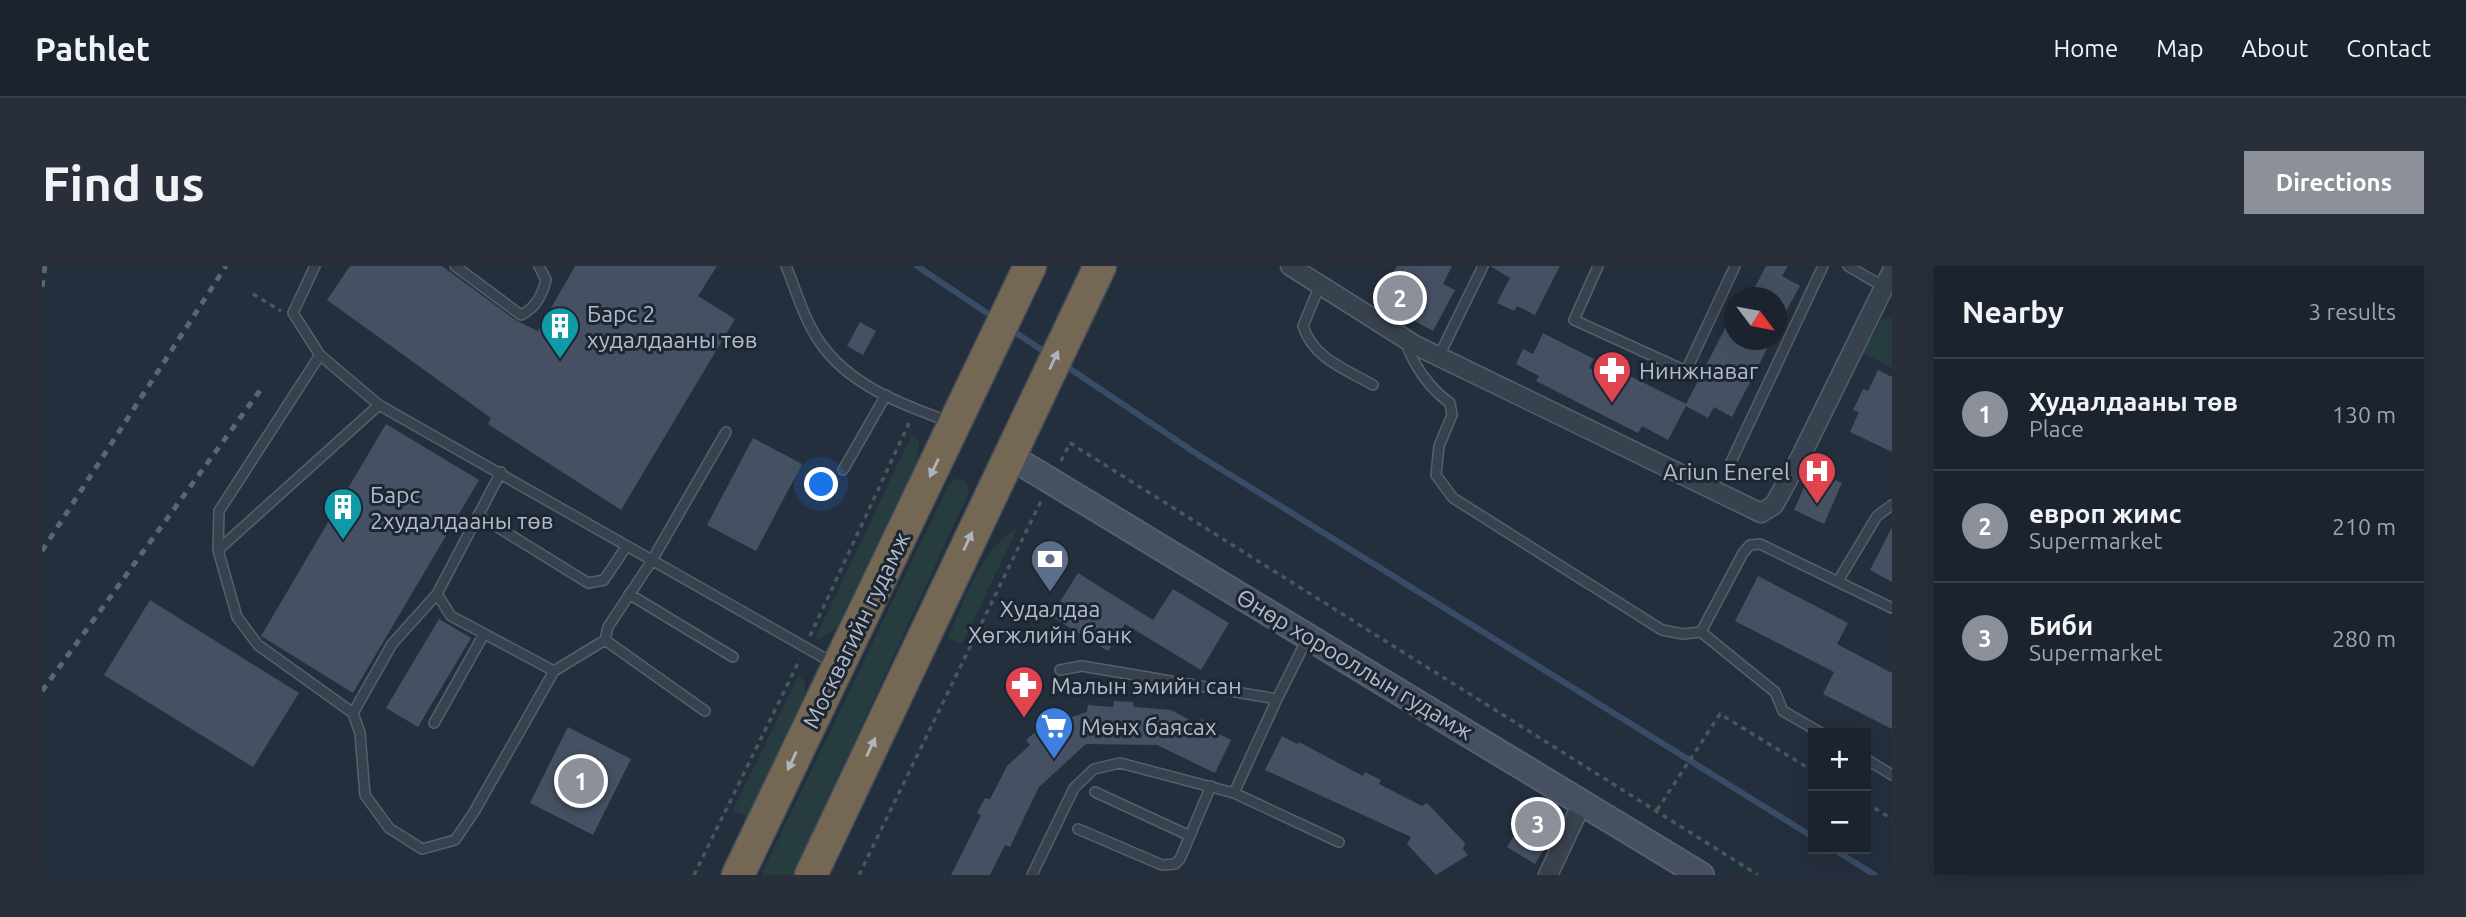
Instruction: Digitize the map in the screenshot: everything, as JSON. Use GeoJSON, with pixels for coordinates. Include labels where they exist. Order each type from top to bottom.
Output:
{"type":"FeatureCollection","features":[{"type":"Feature","properties":{"kind":"highway"},"geometry":{"type":"LineString","coordinates":[[811,875],[1100,266]]}},
{"type":"Feature","properties":{"kind":"highway","name":"Москвагийн гудамж"},"geometry":{"type":"LineString","coordinates":[[738,875],[1029,270]]}},
{"type":"Feature","properties":{"kind":"main road","name":"Өнөр хорооллын гудамж"},"geometry":{"type":"LineString","coordinates":[[1008,455],[1701,875]]}},
{"type":"Feature","properties":{"kind":"street"},"geometry":{"type":"LineString","coordinates":[[1290,266],[1404,339],[1762,513],[1774,505],[1801,456],[1888,290],[1892,271]]}},
{"type":"Feature","properties":{"kind":"street"},"geometry":{"type":"LineString","coordinates":[[1548,875],[1582,803]]}},
{"type":"Feature","properties":{"kind":"lane"},"geometry":{"type":"LineString","coordinates":[[314,266],[293,313],[320,355],[379,405],[501,472],[651,562],[837,666]]}},
{"type":"Feature","properties":{"kind":"lane"},"geometry":{"type":"LineString","coordinates":[[455,266],[522,314],[531,310],[542,293],[546,280],[538,266]]}},
{"type":"Feature","properties":{"kind":"lane"},"geometry":{"type":"LineString","coordinates":[[786,266],[819,341],[853,377],[886,395],[956,424]]}},
{"type":"Feature","properties":{"kind":"lane"},"geometry":{"type":"LineString","coordinates":[[1439,356],[1483,266]]}},
{"type":"Feature","properties":{"kind":"lane"},"geometry":{"type":"LineString","coordinates":[[1598,266],[1574,320],[1686,371],[1735,266]]}},
{"type":"Feature","properties":{"kind":"lane"},"geometry":{"type":"LineString","coordinates":[[1731,463],[1823,266]]}},
{"type":"Feature","properties":{"kind":"lane"},"geometry":{"type":"LineString","coordinates":[[1848,266],[1888,290]]}},
{"type":"Feature","properties":{"kind":"lane"},"geometry":{"type":"LineString","coordinates":[[1320,285],[1303,326],[1308,340],[1319,354],[1373,384]]}},
{"type":"Feature","properties":{"kind":"lane"},"geometry":{"type":"LineString","coordinates":[[1404,339],[1420,371],[1437,394],[1450,403],[1452,415],[1439,446],[1436,475],[1453,498],[1662,630],[1683,634],[1701,632],[1775,692],[1783,711],[1812,728]]}},
{"type":"Feature","properties":{"kind":"lane"},"geometry":{"type":"LineString","coordinates":[[320,355],[219,511],[218,550],[237,617],[258,646],[353,713],[360,733],[365,795],[389,828],[422,849],[455,839],[474,812],[554,671],[605,640],[608,627],[651,562],[726,432]]}},
{"type":"Feature","properties":{"kind":"lane"},"geometry":{"type":"LineString","coordinates":[[843,470],[886,395]]}},
{"type":"Feature","properties":{"kind":"lane"},"geometry":{"type":"LineString","coordinates":[[218,550],[379,405]]}},
{"type":"Feature","properties":{"kind":"lane"},"geometry":{"type":"LineString","coordinates":[[353,713],[392,644],[437,594],[501,472]]}},
{"type":"Feature","properties":{"kind":"lane"},"geometry":{"type":"LineString","coordinates":[[1838,581],[1877,516],[1892,505]]}},
{"type":"Feature","properties":{"kind":"lane"},"geometry":{"type":"LineString","coordinates":[[478,515],[588,583],[604,580],[626,547]]}},
{"type":"Feature","properties":{"kind":"lane"},"geometry":{"type":"LineString","coordinates":[[1701,632],[1750,545],[1760,544],[1892,608]]}},
{"type":"Feature","properties":{"kind":"lane"},"geometry":{"type":"LineString","coordinates":[[437,594],[451,616],[554,671]]}},
{"type":"Feature","properties":{"kind":"lane"},"geometry":{"type":"LineString","coordinates":[[629,594],[733,657]]}},
{"type":"Feature","properties":{"kind":"lane"},"geometry":{"type":"LineString","coordinates":[[434,723],[484,634]]}},
{"type":"Feature","properties":{"kind":"lane"},"geometry":{"type":"LineString","coordinates":[[1234,793],[1309,635]]}},
{"type":"Feature","properties":{"kind":"lane"},"geometry":{"type":"LineString","coordinates":[[605,640],[705,711]]}},
{"type":"Feature","properties":{"kind":"lane"},"geometry":{"type":"LineString","coordinates":[[1060,670],[1082,666],[1277,699]]}},
{"type":"Feature","properties":{"kind":"lane"},"geometry":{"type":"LineString","coordinates":[[1871,762],[1892,775]]}},
{"type":"Feature","properties":{"kind":"lane"},"geometry":{"type":"LineString","coordinates":[[1032,875],[1074,788],[1094,769],[1119,763],[1234,793],[1339,842]]}},
{"type":"Feature","properties":{"kind":"lane"},"geometry":{"type":"LineString","coordinates":[[1078,829],[1162,865],[1175,864],[1180,859],[1211,786]]}},
{"type":"Feature","properties":{"kind":"lane"},"geometry":{"type":"LineString","coordinates":[[1095,792],[1190,836]]}},
{"type":"Feature","properties":{"kind":"path"},"geometry":{"type":"LineString","coordinates":[[253,294],[287,315],[293,313]]}},
{"type":"Feature","properties":{"kind":"path"},"geometry":{"type":"LineString","coordinates":[[859,875],[1070,443],[1758,875]]}},
{"type":"Feature","properties":{"kind":"path"},"geometry":{"type":"LineString","coordinates":[[1657,810],[1720,714],[1808,768]]}},
{"type":"Feature","properties":{"kind":"path"},"geometry":{"type":"LineString","coordinates":[[1871,806],[1892,819]]}},
{"type":"Feature","properties":{"kind":"green space"},"geometry":{"type":"Polygon","coordinates":[[[1892,317],[1892,368],[1863,353],[1881,320],[1892,317]]]}},
{"type":"Feature","properties":{"kind":"green space"},"geometry":{"type":"Polygon","coordinates":[[[912,434],[919,440],[918,459],[837,627],[824,637],[815,639],[912,434]]]}},
{"type":"Feature","properties":{"kind":"green space"},"geometry":{"type":"Polygon","coordinates":[[[957,478],[966,482],[969,492],[793,875],[761,875],[948,486],[957,478]]]}},
{"type":"Feature","properties":{"kind":"green space"},"geometry":{"type":"Polygon","coordinates":[[[1017,529],[962,644],[948,638],[983,562],[1004,538],[1017,529]]]}},
{"type":"Feature","properties":{"kind":"green space"},"geometry":{"type":"Polygon","coordinates":[[[799,675],[805,683],[805,694],[748,817],[733,810],[799,675]]]}},
{"type":"Feature","properties":{"kind":"building","name":"Барс 2 худалдааны төв"},"geometry":{"type":"Polygon","coordinates":[[[350,266],[442,266],[517,321],[538,331],[575,266],[717,266],[698,296],[735,319],[621,510],[488,424],[491,418],[327,300],[350,266]]]}},
{"type":"Feature","properties":{"kind":"building"},"geometry":{"type":"Polygon","coordinates":[[[1397,266],[1452,266],[1443,284],[1455,290],[1433,331],[1379,302],[1397,266]]]}},
{"type":"Feature","properties":{"kind":"building"},"geometry":{"type":"Polygon","coordinates":[[[1490,266],[1560,266],[1535,315],[1517,306],[1514,311],[1497,303],[1510,278],[1490,266]]]}},
{"type":"Feature","properties":{"kind":"building"},"geometry":{"type":"Polygon","coordinates":[[[1766,266],[1788,266],[1782,276],[1800,286],[1787,309],[1787,287],[1755,287],[1766,266]]]}},
{"type":"Feature","properties":{"kind":"building"},"geometry":{"type":"Polygon","coordinates":[[[860,322],[876,331],[863,355],[847,346],[860,322]]]}},
{"type":"Feature","properties":{"kind":"building"},"geometry":{"type":"Polygon","coordinates":[[[1724,330],[1724,350],[1766,350],[1732,417],[1714,407],[1708,418],[1686,406],[1668,440],[1642,426],[1638,433],[1536,381],[1539,376],[1516,364],[1523,349],[1533,354],[1543,333],[1594,359],[1589,368],[1619,383],[1624,373],[1686,404],[1724,330]]]}},
{"type":"Feature","properties":{"kind":"building"},"geometry":{"type":"Polygon","coordinates":[[[1878,370],[1892,377],[1892,452],[1850,432],[1859,412],[1853,410],[1863,389],[1868,391],[1878,370]]]}},
{"type":"Feature","properties":{"kind":"building"},"geometry":{"type":"Polygon","coordinates":[[[386,424],[479,480],[353,693],[261,636],[386,424]]]}},
{"type":"Feature","properties":{"kind":"building"},"geometry":{"type":"Polygon","coordinates":[[[753,438],[802,464],[756,551],[707,525],[753,438]]]}},
{"type":"Feature","properties":{"kind":"building"},"geometry":{"type":"Polygon","coordinates":[[[1812,469],[1842,483],[1824,524],[1794,510],[1812,469]]]}},
{"type":"Feature","properties":{"kind":"building"},"geometry":{"type":"Polygon","coordinates":[[[1892,527],[1892,582],[1870,570],[1892,527]]]}},
{"type":"Feature","properties":{"kind":"building"},"geometry":{"type":"Polygon","coordinates":[[[1078,573],[1153,620],[1173,589],[1229,623],[1201,670],[1125,624],[1108,651],[1051,616],[1078,573]]]}},
{"type":"Feature","properties":{"kind":"building"},"geometry":{"type":"Polygon","coordinates":[[[1758,576],[1848,623],[1837,644],[1892,673],[1892,729],[1823,694],[1834,672],[1735,621],[1758,576]]]}},
{"type":"Feature","properties":{"kind":"building"},"geometry":{"type":"Polygon","coordinates":[[[150,600],[299,693],[253,767],[104,675],[150,600]]]}},
{"type":"Feature","properties":{"kind":"building"},"geometry":{"type":"Polygon","coordinates":[[[439,619],[471,638],[418,727],[386,708],[439,619]]]}},
{"type":"Feature","properties":{"kind":"building"},"geometry":{"type":"Polygon","coordinates":[[[1114,701],[1133,702],[1134,707],[1171,710],[1197,724],[1201,719],[1217,726],[1215,732],[1231,740],[1215,773],[1157,745],[1086,744],[1039,787],[1010,847],[1005,845],[990,875],[951,875],[981,815],[977,813],[985,798],[990,799],[1007,766],[1030,745],[1026,740],[1042,726],[1046,731],[1064,713],[1069,718],[1087,712],[1088,705],[1113,707],[1114,701]]]}},
{"type":"Feature","properties":{"kind":"building"},"geometry":{"type":"Polygon","coordinates":[[[568,727],[631,759],[593,835],[530,803],[568,727]]]}},
{"type":"Feature","properties":{"kind":"building"},"geometry":{"type":"Polygon","coordinates":[[[1282,736],[1297,744],[1299,742],[1363,776],[1365,772],[1381,780],[1379,784],[1422,806],[1427,803],[1465,843],[1463,849],[1468,855],[1436,875],[1407,844],[1411,837],[1265,770],[1282,736]]]}},
{"type":"Feature","properties":{"kind":"building"},"geometry":{"type":"Polygon","coordinates":[[[1518,829],[1546,846],[1535,864],[1507,847],[1518,829]]]}},
{"type":"Feature","properties":{"kind":"waterway"},"geometry":{"type":"LineString","coordinates":[[917,266],[996,319]]}},
{"type":"Feature","properties":{"kind":"waterway"},"geometry":{"type":"LineString","coordinates":[[1010,329],[1048,354]]}},
{"type":"Feature","properties":{"kind":"waterway"},"geometry":{"type":"LineString","coordinates":[[1063,364],[1200,456],[1808,834]]}},
{"type":"Feature","properties":{"kind":"waterway"},"geometry":{"type":"LineString","coordinates":[[1841,854],[1875,875]]}},
{"type":"Feature","properties":{"kind":"railway"},"geometry":{"type":"LineString","coordinates":[[42,287],[45,266]]}},
{"type":"Feature","properties":{"kind":"railway"},"geometry":{"type":"LineString","coordinates":[[42,551],[226,266]]}},
{"type":"Feature","properties":{"kind":"railway"},"geometry":{"type":"LineString","coordinates":[[42,691],[264,385]]}},
{"type":"Feature","properties":{"kind":"place","name":"европ жимс"},"geometry":{"type":"Point","coordinates":[1400,298]}},
{"type":"Feature","properties":{"kind":"place","name":"Барс 2 худалдааны төв"},"geometry":{"type":"Point","coordinates":[560,360]}},
{"type":"Feature","properties":{"kind":"place","name":"Нинжнаваг"},"geometry":{"type":"Point","coordinates":[1612,404]}},
{"type":"Feature","properties":{"kind":"place","name":"Ariun Enerel"},"geometry":{"type":"Point","coordinates":[1817,505]}},
{"type":"Feature","properties":{"kind":"place","name":"Барс 2худалдааны төв"},"geometry":{"type":"Point","coordinates":[343,541]}},
{"type":"Feature","properties":{"kind":"place","name":"Худалдаа Хөгжлийн банк"},"geometry":{"type":"Point","coordinates":[1050,593]}},
{"type":"Feature","properties":{"kind":"place","name":"Малын эмийн сан"},"geometry":{"type":"Point","coordinates":[1024,719]}},
{"type":"Feature","properties":{"kind":"place","name":"Мөнх баясах"},"geometry":{"type":"Point","coordinates":[1054,760]}},
{"type":"Feature","properties":{"kind":"place","name":"Худалдааны төв"},"geometry":{"type":"Point","coordinates":[581,781]}},
{"type":"Feature","properties":{"kind":"place","name":"Биби"},"geometry":{"type":"Point","coordinates":[1538,824]}}]}
